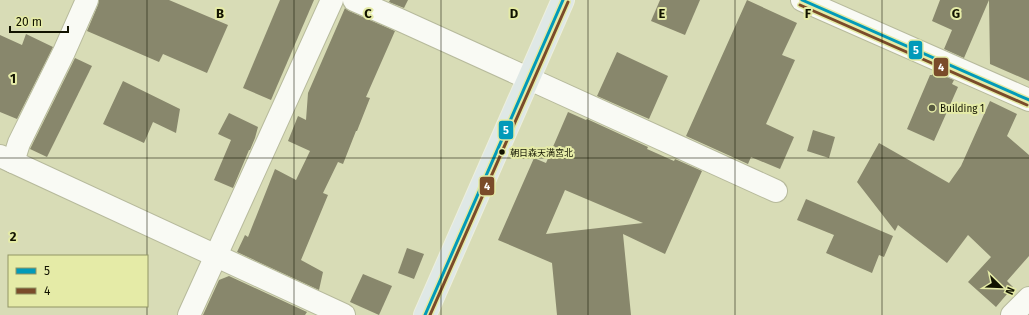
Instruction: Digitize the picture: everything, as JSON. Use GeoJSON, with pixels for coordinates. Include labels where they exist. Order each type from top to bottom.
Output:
{"type":"FeatureCollection","features":[{"type":"Feature","properties":{"kind":"main road"},"geometry":{"type":"LineString","coordinates":[[424,315],[563,0]]}},
{"type":"Feature","properties":{"kind":"street"},"geometry":{"type":"LineString","coordinates":[[87,0],[64,52],[19,143],[6,159],[344,315]]}},
{"type":"Feature","properties":{"kind":"street"},"geometry":{"type":"LineString","coordinates":[[189,315],[332,0]]}},
{"type":"Feature","properties":{"kind":"street"},"geometry":{"type":"LineString","coordinates":[[354,0],[776,191]]}},
{"type":"Feature","properties":{"kind":"street"},"geometry":{"type":"LineString","coordinates":[[802,0],[1029,100]]}},
{"type":"Feature","properties":{"kind":"street"},"geometry":{"type":"LineString","coordinates":[[1012,315],[1029,298]]}},
{"type":"Feature","properties":{"kind":"building"},"geometry":{"type":"Polygon","coordinates":[[[99,0],[169,0],[228,25],[207,73],[163,54],[159,62],[87,31],[99,0]]]}},
{"type":"Feature","properties":{"kind":"building"},"geometry":{"type":"Polygon","coordinates":[[[280,0],[314,0],[271,100],[243,88],[280,0]]]}},
{"type":"Feature","properties":{"kind":"building"},"geometry":{"type":"Polygon","coordinates":[[[390,0],[408,0],[404,8],[389,2],[390,0]]]}},
{"type":"Feature","properties":{"kind":"building"},"geometry":{"type":"Polygon","coordinates":[[[660,0],[700,0],[685,35],[651,21],[660,0]]]}},
{"type":"Feature","properties":{"kind":"building"},"geometry":{"type":"Polygon","coordinates":[[[747,0],[797,23],[782,55],[795,60],[766,124],[794,137],[780,169],[751,157],[748,164],[686,136],[747,0]]]}},
{"type":"Feature","properties":{"kind":"building"},"geometry":{"type":"Polygon","coordinates":[[[940,0],[989,0],[964,58],[944,49],[952,30],[932,21],[940,0]]]}},
{"type":"Feature","properties":{"kind":"building"},"geometry":{"type":"Polygon","coordinates":[[[989,0],[1029,0],[1029,81],[990,64],[989,0]]]}},
{"type":"Feature","properties":{"kind":"building"},"geometry":{"type":"Polygon","coordinates":[[[345,8],[395,31],[366,97],[370,98],[343,164],[338,162],[323,193],[328,195],[301,260],[323,272],[319,290],[237,252],[245,235],[248,237],[275,169],[296,180],[310,151],[288,141],[298,116],[306,120],[308,93],[345,8]]]}},
{"type":"Feature","properties":{"kind":"building"},"geometry":{"type":"Polygon","coordinates":[[[26,34],[53,47],[17,119],[0,112],[0,35],[22,45],[26,34]]]}},
{"type":"Feature","properties":{"kind":"building"},"geometry":{"type":"Polygon","coordinates":[[[617,52],[668,76],[649,119],[597,96],[617,52]]]}},
{"type":"Feature","properties":{"kind":"building"},"geometry":{"type":"Polygon","coordinates":[[[75,58],[92,66],[47,157],[30,149],[75,58]]]}},
{"type":"Feature","properties":{"kind":"building","name":"Building 1"},"geometry":{"type":"Polygon","coordinates":[[[934,72],[954,80],[952,84],[958,87],[934,141],[907,129],[930,75],[934,72]]]}},
{"type":"Feature","properties":{"kind":"building"},"geometry":{"type":"Polygon","coordinates":[[[123,81],[180,109],[176,133],[153,122],[144,143],[103,124],[123,81]]]}},
{"type":"Feature","properties":{"kind":"building"},"geometry":{"type":"Polygon","coordinates":[[[990,101],[1017,114],[1007,136],[1029,155],[1029,256],[1007,281],[1013,287],[996,307],[968,282],[991,257],[968,235],[947,263],[898,225],[895,231],[857,182],[879,143],[949,183],[961,166],[990,101]]]}},
{"type":"Feature","properties":{"kind":"building"},"geometry":{"type":"Polygon","coordinates":[[[568,112],[586,120],[587,119],[648,147],[647,149],[674,161],[675,159],[702,171],[665,254],[623,234],[631,315],[557,315],[552,263],[498,240],[534,158],[546,163],[568,112]],[[565,190],[546,234],[643,223],[565,190]]]}},
{"type":"Feature","properties":{"kind":"building"},"geometry":{"type":"Polygon","coordinates":[[[229,113],[258,127],[255,138],[233,188],[214,180],[231,140],[218,134],[229,113]]]}},
{"type":"Feature","properties":{"kind":"building"},"geometry":{"type":"Polygon","coordinates":[[[813,130],[835,137],[829,158],[807,151],[813,130]]]}},
{"type":"Feature","properties":{"kind":"building"},"geometry":{"type":"Polygon","coordinates":[[[806,199],[893,236],[884,257],[879,255],[872,273],[826,253],[834,235],[797,220],[806,199]]]}},
{"type":"Feature","properties":{"kind":"building"},"geometry":{"type":"Polygon","coordinates":[[[407,248],[424,254],[414,279],[398,273],[407,248]]]}},
{"type":"Feature","properties":{"kind":"building"},"geometry":{"type":"Polygon","coordinates":[[[363,274],[392,286],[379,315],[350,302],[363,274]]]}},
{"type":"Feature","properties":{"kind":"building"},"geometry":{"type":"Polygon","coordinates":[[[229,276],[307,312],[305,315],[203,315],[219,280],[229,276]]]}},
{"type":"Feature","properties":{"kind":"transit line","name":"5"},"geometry":{"type":"LineString","coordinates":[[425,315],[563,0]]}},
{"type":"Feature","properties":{"kind":"transit line","name":"5"},"geometry":{"type":"LineString","coordinates":[[802,0],[1029,100]]}},
{"type":"Feature","properties":{"kind":"transit line","name":"4"},"geometry":{"type":"LineString","coordinates":[[430,315],[568,2]]}},
{"type":"Feature","properties":{"kind":"transit line","name":"4"},"geometry":{"type":"LineString","coordinates":[[800,5],[1027,105]]}},
{"type":"Feature","properties":{"kind":"place","name":"Building 1"},"geometry":{"type":"Point","coordinates":[932,108]}},
{"type":"Feature","properties":{"kind":"place","name":"朝日森天満宮北"},"geometry":{"type":"Point","coordinates":[502,152]}}]}
